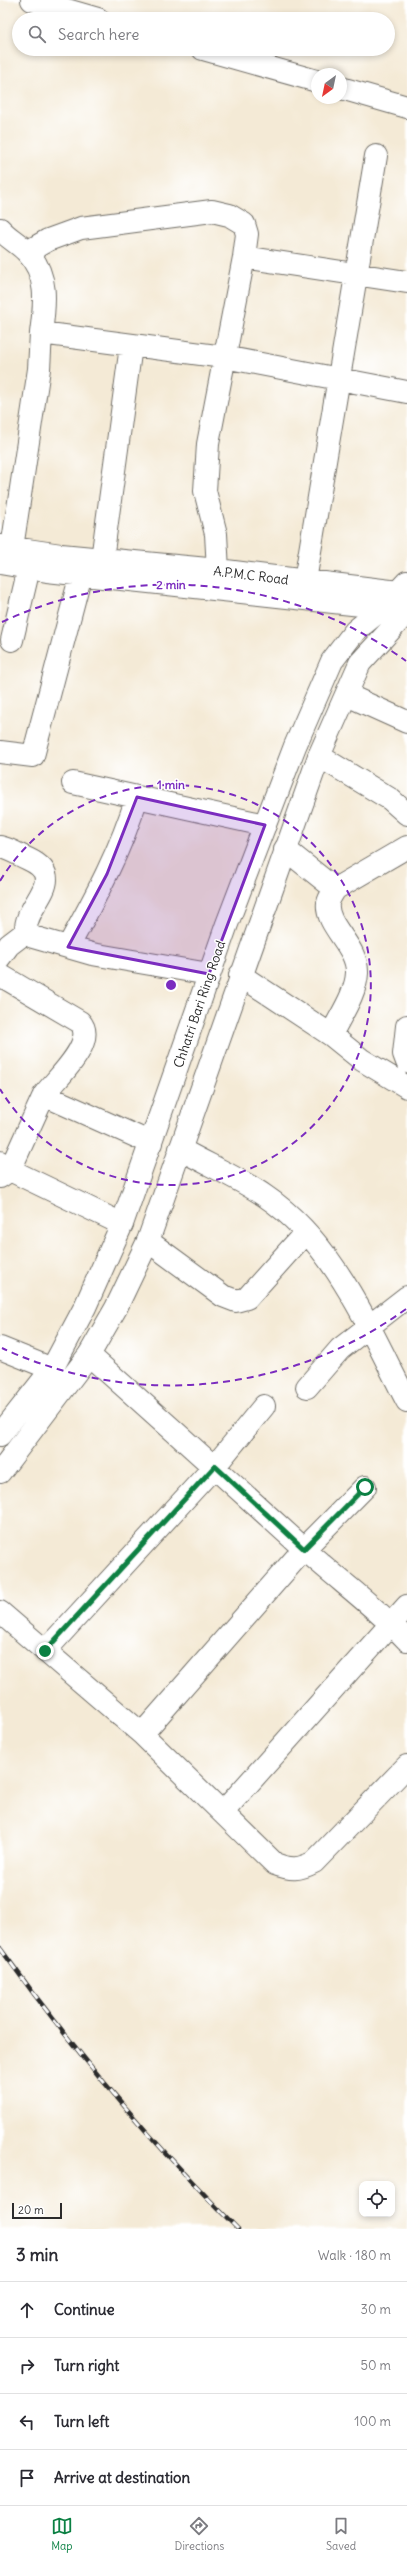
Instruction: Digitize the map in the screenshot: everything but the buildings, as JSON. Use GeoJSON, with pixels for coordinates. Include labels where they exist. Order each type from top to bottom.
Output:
{"type":"FeatureCollection","features":[{"type":"Feature","properties":{"kind":"street"},"geometry":{"type":"LineString","coordinates":[[32,0],[74,12]]}},
{"type":"Feature","properties":{"kind":"street"},"geometry":{"type":"LineString","coordinates":[[227,56],[311,80]]}},
{"type":"Feature","properties":{"kind":"street"},"geometry":{"type":"LineString","coordinates":[[347,90],[407,107]]}},
{"type":"Feature","properties":{"kind":"street"},"geometry":{"type":"LineString","coordinates":[[305,581],[358,273],[376,156]]}},
{"type":"Feature","properties":{"kind":"street"},"geometry":{"type":"LineString","coordinates":[[27,252],[48,240],[81,228],[212,211],[229,215],[244,224],[247,234],[244,257],[208,444],[205,491],[216,534],[218,570]]}},
{"type":"Feature","properties":{"kind":"street"},"geometry":{"type":"LineString","coordinates":[[0,229],[27,252],[43,279],[46,297],[41,333],[39,369],[4,552]]}},
{"type":"Feature","properties":{"kind":"street"},"geometry":{"type":"LineString","coordinates":[[244,257],[358,273],[407,282]]}},
{"type":"Feature","properties":{"kind":"street"},"geometry":{"type":"LineString","coordinates":[[41,333],[224,357],[407,392]]}},
{"type":"Feature","properties":{"kind":"street"},"geometry":{"type":"LineString","coordinates":[[102,559],[131,346]]}},
{"type":"Feature","properties":{"kind":"street","name":"A.P.M.C Road"},"geometry":{"type":"LineString","coordinates":[[4,552],[102,559],[218,570],[305,581],[401,599]]}},
{"type":"Feature","properties":{"kind":"street","name":"A.P.M.C Road"},"geometry":{"type":"LineString","coordinates":[[4,552],[29,568],[81,574],[401,599]]}},
{"type":"Feature","properties":{"kind":"street"},"geometry":{"type":"LineString","coordinates":[[12,640],[29,568]]}},
{"type":"Feature","properties":{"kind":"street"},"geometry":{"type":"LineString","coordinates":[[0,752],[33,756],[81,574]]}},
{"type":"Feature","properties":{"kind":"street"},"geometry":{"type":"LineString","coordinates":[[0,1472],[89,1355],[116,1308],[148,1241],[240,975],[319,756],[360,663],[401,599]]}},
{"type":"Feature","properties":{"kind":"street","name":"Chhatri Bari Ring Road"},"geometry":{"type":"LineString","coordinates":[[0,1435],[52,1368],[85,1308],[122,1224],[209,974],[264,825],[295,746],[332,661],[355,631],[401,599]]}},
{"type":"Feature","properties":{"kind":"street"},"geometry":{"type":"LineString","coordinates":[[347,695],[407,722]]}},
{"type":"Feature","properties":{"kind":"street"},"geometry":{"type":"LineString","coordinates":[[319,756],[390,799],[407,814]]}},
{"type":"Feature","properties":{"kind":"street"},"geometry":{"type":"LineString","coordinates":[[73,783],[264,825]]}},
{"type":"Feature","properties":{"kind":"street"},"geometry":{"type":"LineString","coordinates":[[68,947],[107,874],[128,826],[137,797]]}},
{"type":"Feature","properties":{"kind":"street"},"geometry":{"type":"LineString","coordinates":[[0,847],[39,864],[46,872],[46,883],[25,924],[26,932],[33,937],[120,960],[209,974]]}},
{"type":"Feature","properties":{"kind":"street"},"geometry":{"type":"LineString","coordinates":[[331,1035],[352,992],[357,972],[350,946],[329,916],[328,902],[335,889],[407,848]]}},
{"type":"Feature","properties":{"kind":"street"},"geometry":{"type":"LineString","coordinates":[[285,849],[335,889]]}},
{"type":"Feature","properties":{"kind":"street"},"geometry":{"type":"LineString","coordinates":[[0,957],[9,945],[26,932]]}},
{"type":"Feature","properties":{"kind":"street"},"geometry":{"type":"LineString","coordinates":[[0,975],[80,1022],[86,1028],[86,1036],[75,1058],[44,1095],[3,1169],[122,1224]]}},
{"type":"Feature","properties":{"kind":"street"},"geometry":{"type":"LineString","coordinates":[[240,975],[331,1035],[362,1060],[407,1087]]}},
{"type":"Feature","properties":{"kind":"street"},"geometry":{"type":"LineString","coordinates":[[407,1026],[404,1054],[407,1062]]}},
{"type":"Feature","properties":{"kind":"street"},"geometry":{"type":"LineString","coordinates":[[44,1095],[151,1143]]}},
{"type":"Feature","properties":{"kind":"street"},"geometry":{"type":"LineString","coordinates":[[180,1149],[266,1196],[306,1232],[334,1266],[407,1401]]}},
{"type":"Feature","properties":{"kind":"street"},"geometry":{"type":"LineString","coordinates":[[148,1241],[223,1296],[236,1301],[247,1298],[306,1232]]}},
{"type":"Feature","properties":{"kind":"street"},"geometry":{"type":"LineString","coordinates":[[307,1387],[340,1350],[407,1297]]}},
{"type":"Feature","properties":{"kind":"street"},"geometry":{"type":"LineString","coordinates":[[0,1348],[52,1368]]}},
{"type":"Feature","properties":{"kind":"street"},"geometry":{"type":"LineString","coordinates":[[89,1355],[215,1466],[304,1549],[400,1632]]}},
{"type":"Feature","properties":{"kind":"street"},"geometry":{"type":"LineString","coordinates":[[45,1651],[215,1466],[264,1406]]}},
{"type":"Feature","properties":{"kind":"street"},"geometry":{"type":"LineString","coordinates":[[142,1734],[304,1549],[365,1487]]}},
{"type":"Feature","properties":{"kind":"street"},"geometry":{"type":"LineString","coordinates":[[223,1812],[400,1632],[407,1606]]}},
{"type":"Feature","properties":{"kind":"street"},"geometry":{"type":"LineString","coordinates":[[0,1612],[142,1734],[275,1864],[289,1869],[301,1869],[314,1862],[407,1766]]}},
{"type":"Feature","properties":{"kind":"highlighted area"},"geometry":{"type":"Polygon","coordinates":[[[137,797],[265,825],[209,974],[68,947],[107,874],[137,797]]]}},
{"type":"Feature","properties":{"kind":"railway"},"geometry":{"type":"LineString","coordinates":[[0,1948],[55,2022],[113,2093],[174,2162],[238,2229]]}},
{"type":"Feature","properties":{"kind":"route"},"geometry":{"type":"LineString","coordinates":[[45,1651],[215,1466],[304,1549],[365,1487]]}}]}
